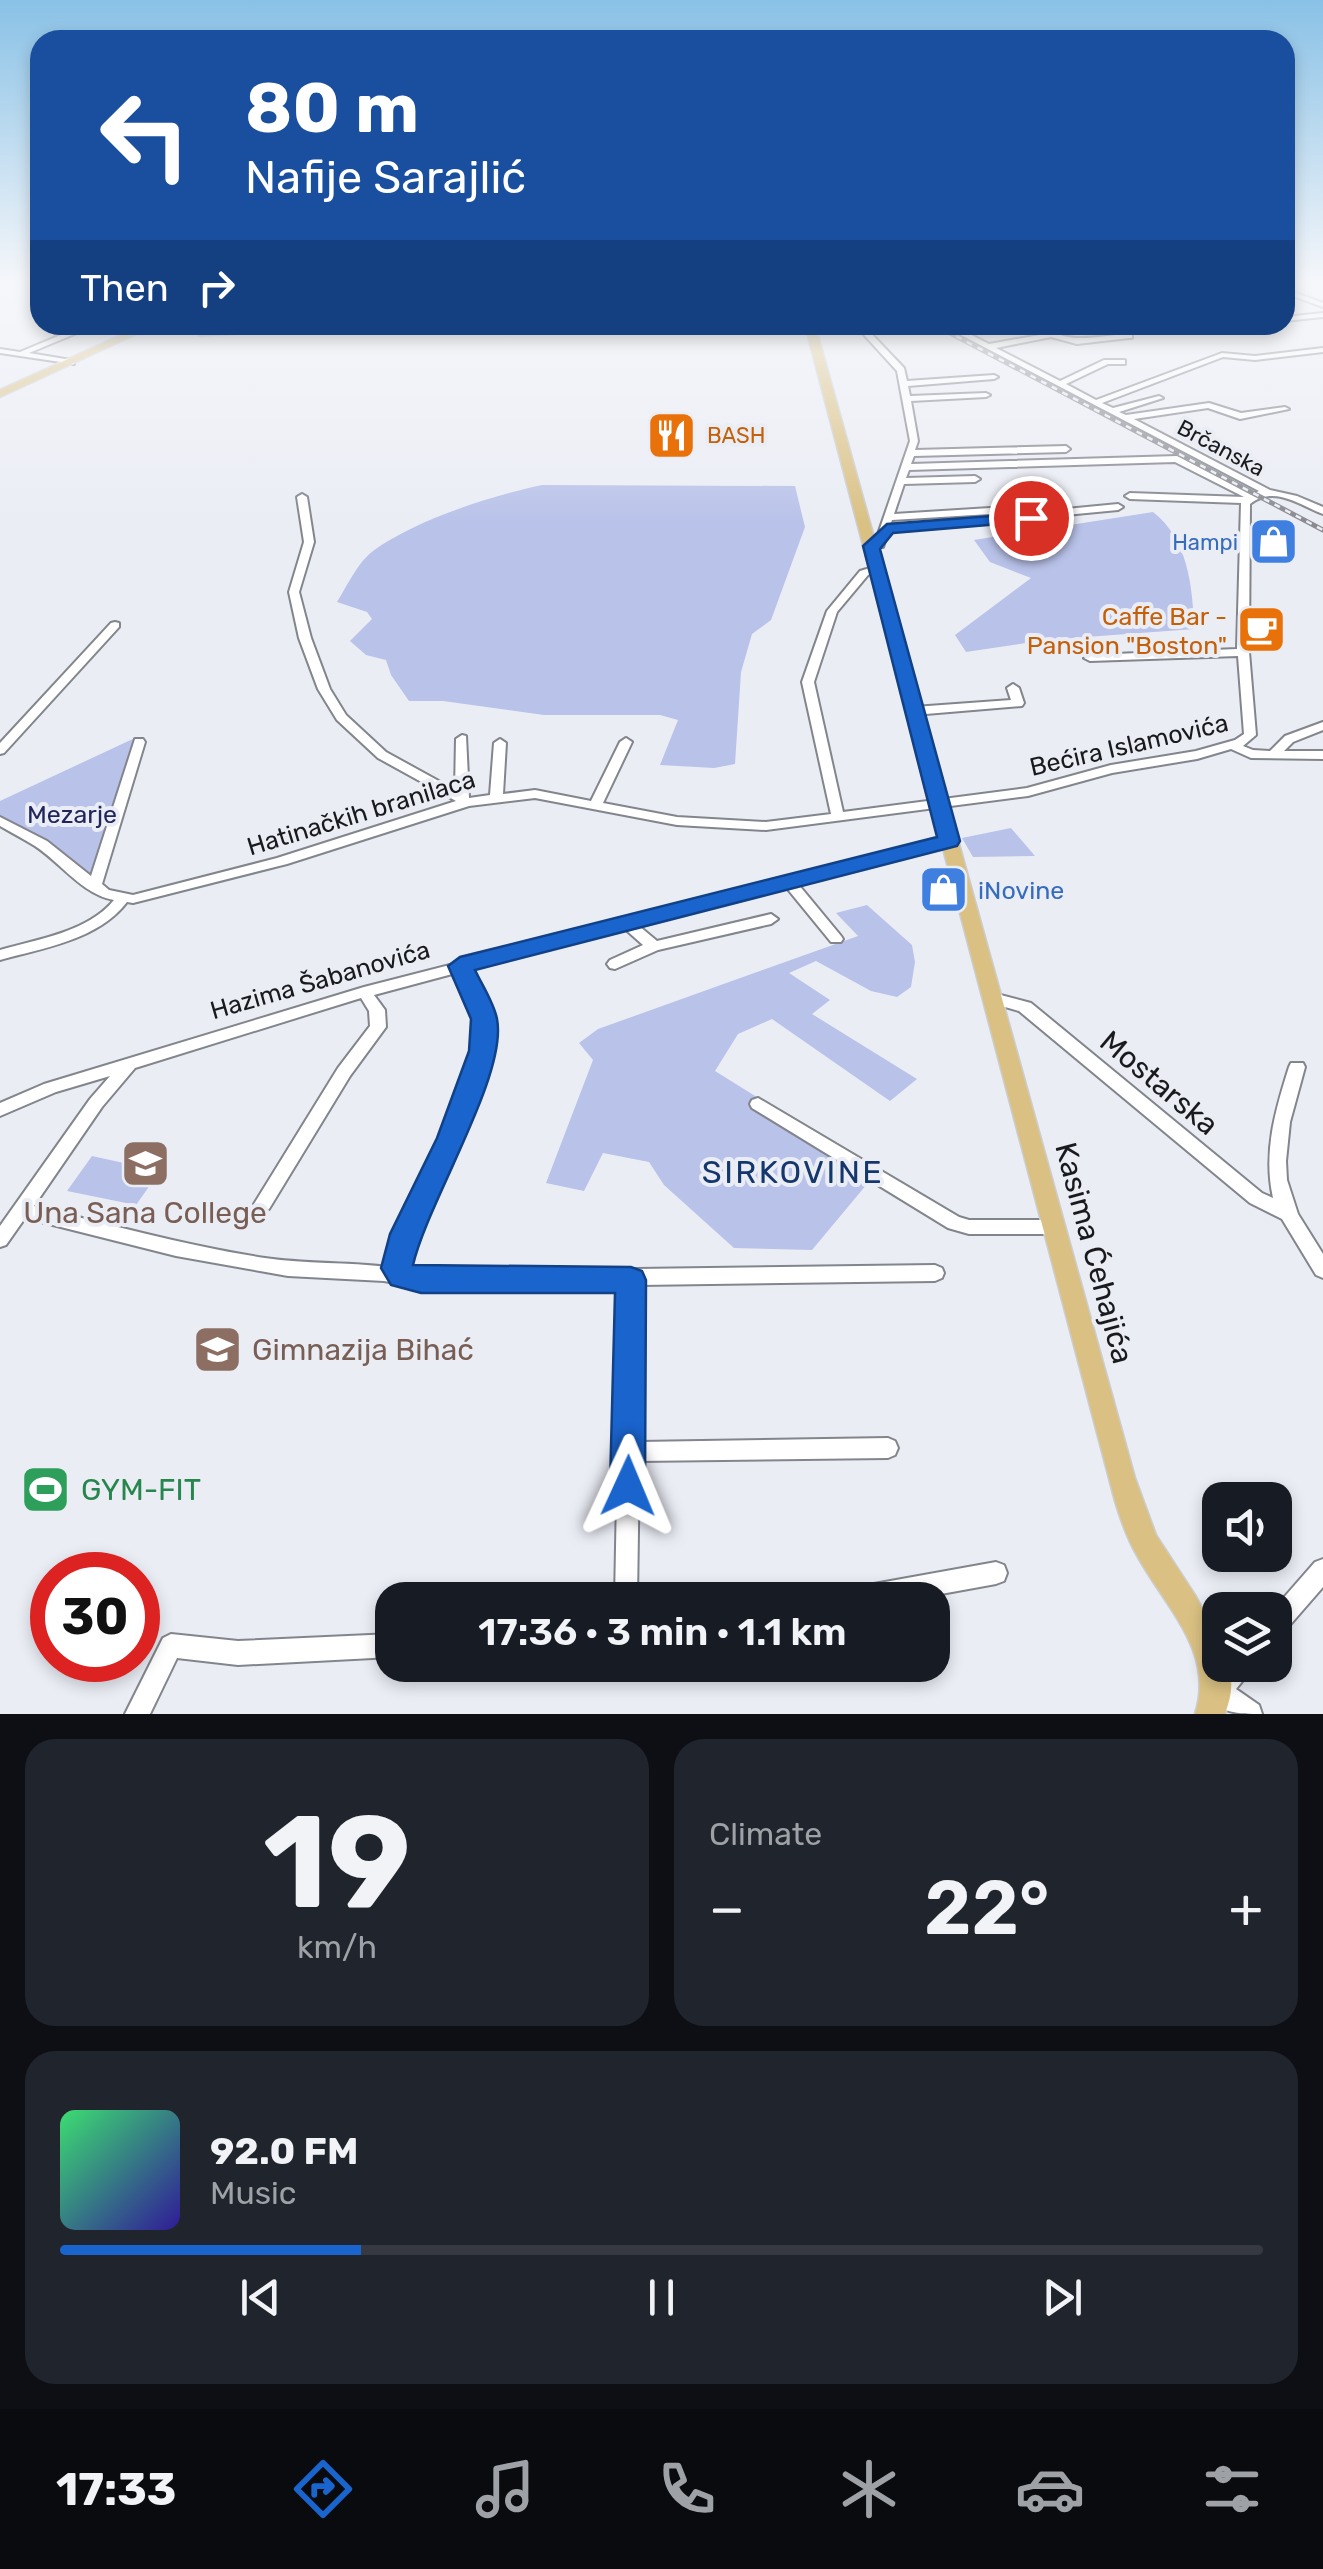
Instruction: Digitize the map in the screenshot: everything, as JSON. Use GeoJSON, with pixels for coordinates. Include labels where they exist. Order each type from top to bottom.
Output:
{"type":"FeatureCollection","features":[{"type":"Feature","properties":{"kind":"main road"},"geometry":{"type":"LineString","coordinates":[[0,394],[69,363]]}},
{"type":"Feature","properties":{"kind":"main road","name":"Kasima Ćehajića"},"geometry":{"type":"LineString","coordinates":[[820,363],[1129,1500],[1144,1541],[1204,1639],[1216,1667],[1214,1702]]}},
{"type":"Feature","properties":{"kind":"street"},"geometry":{"type":"LineString","coordinates":[[871,546],[879,545],[889,523],[914,441],[905,384],[894,363]]}},
{"type":"Feature","properties":{"kind":"street","name":"Brčanska"},"geometry":{"type":"LineString","coordinates":[[1019,363],[1268,492],[1323,511]]}},
{"type":"Feature","properties":{"kind":"street"},"geometry":{"type":"LineString","coordinates":[[1060,384],[1105,363]]}},
{"type":"Feature","properties":{"kind":"street"},"geometry":{"type":"LineString","coordinates":[[1094,403],[1201,363]]}},
{"type":"Feature","properties":{"kind":"street"},"geometry":{"type":"LineString","coordinates":[[905,384],[994,377]]}},
{"type":"Feature","properties":{"kind":"street"},"geometry":{"type":"LineString","coordinates":[[907,399],[986,395]]}},
{"type":"Feature","properties":{"kind":"street"},"geometry":{"type":"LineString","coordinates":[[1113,412],[1159,398]]}},
{"type":"Feature","properties":{"kind":"street"},"geometry":{"type":"LineString","coordinates":[[1125,418],[1209,406],[1240,416],[1285,409]]}},
{"type":"Feature","properties":{"kind":"street"},"geometry":{"type":"LineString","coordinates":[[911,453],[1066,449]]}},
{"type":"Feature","properties":{"kind":"street"},"geometry":{"type":"LineString","coordinates":[[908,467],[1177,459],[1249,499]]}},
{"type":"Feature","properties":{"kind":"street"},"geometry":{"type":"LineString","coordinates":[[904,481],[975,479]]}},
{"type":"Feature","properties":{"kind":"street"},"geometry":{"type":"LineString","coordinates":[[1130,496],[1249,499],[1268,492]]}},
{"type":"Feature","properties":{"kind":"street"},"geometry":{"type":"LineString","coordinates":[[302,498],[310,542],[294,592],[304,638],[324,689],[342,717],[372,747],[464,800]]}},
{"type":"Feature","properties":{"kind":"street","name":"Bećira Islamovića"},"geometry":{"type":"LineString","coordinates":[[944,822],[1028,792],[1111,769],[1232,745],[1250,736],[1243,652],[1249,499]]}},
{"type":"Feature","properties":{"kind":"street"},"geometry":{"type":"LineString","coordinates":[[889,523],[1118,507]]}},
{"type":"Feature","properties":{"kind":"street"},"geometry":{"type":"LineString","coordinates":[[889,523],[990,512]]}},
{"type":"Feature","properties":{"kind":"street"},"geometry":{"type":"LineString","coordinates":[[838,817],[808,682],[832,611],[864,574],[877,569]]}},
{"type":"Feature","properties":{"kind":"street"},"geometry":{"type":"LineString","coordinates":[[0,750],[115,625]]}},
{"type":"Feature","properties":{"kind":"street"},"geometry":{"type":"LineString","coordinates":[[1090,658],[1243,652]]}},
{"type":"Feature","properties":{"kind":"street"},"geometry":{"type":"LineString","coordinates":[[914,711],[1015,704],[1019,702],[1014,688]]}},
{"type":"Feature","properties":{"kind":"street"},"geometry":{"type":"LineString","coordinates":[[1273,755],[1289,739],[1323,726]]}},
{"type":"Feature","properties":{"kind":"street"},"geometry":{"type":"LineString","coordinates":[[462,739],[464,800]]}},
{"type":"Feature","properties":{"kind":"street"},"geometry":{"type":"LineString","coordinates":[[94,887],[139,742]]}},
{"type":"Feature","properties":{"kind":"street"},"geometry":{"type":"LineString","coordinates":[[596,805],[626,742]]}},
{"type":"Feature","properties":{"kind":"street"},"geometry":{"type":"LineString","coordinates":[[496,796],[500,743]]}},
{"type":"Feature","properties":{"kind":"street"},"geometry":{"type":"LineString","coordinates":[[1232,745],[1252,754],[1323,755]]}},
{"type":"Feature","properties":{"kind":"street","name":"Hatinačkih branilaca"},"geometry":{"type":"LineString","coordinates":[[122,899],[145,898],[282,861],[464,800],[496,796],[534,794],[678,821],[735,826],[838,817],[944,822]]}},
{"type":"Feature","properties":{"kind":"street"},"geometry":{"type":"LineString","coordinates":[[0,821],[42,844],[94,887],[122,899],[113,913],[95,924],[0,955]]}},
{"type":"Feature","properties":{"kind":"street","name":"Hazima Šabanovića"},"geometry":{"type":"LineString","coordinates":[[0,1110],[50,1088],[364,992],[790,882],[944,822]]}},
{"type":"Feature","properties":{"kind":"street"},"geometry":{"type":"LineString","coordinates":[[790,882],[836,939]]}},
{"type":"Feature","properties":{"kind":"street"},"geometry":{"type":"LineString","coordinates":[[615,964],[654,946],[770,919]]}},
{"type":"Feature","properties":{"kind":"street"},"geometry":{"type":"LineString","coordinates":[[626,923],[654,946]]}},
{"type":"Feature","properties":{"kind":"street"},"geometry":{"type":"LineString","coordinates":[[402,1276],[397,1268],[397,1255],[451,1138],[482,1051],[484,1019],[460,966]]}},
{"type":"Feature","properties":{"kind":"street"},"geometry":{"type":"LineString","coordinates":[[263,1204],[344,1072],[378,1028],[378,1010],[364,992]]}},
{"type":"Feature","properties":{"kind":"street","name":"Mostarska"},"geometry":{"type":"LineString","coordinates":[[993,998],[1025,1007],[1256,1198],[1288,1214]]}},
{"type":"Feature","properties":{"kind":"street"},"geometry":{"type":"LineString","coordinates":[[0,1240],[96,1104],[132,1062]]}},
{"type":"Feature","properties":{"kind":"street"},"geometry":{"type":"LineString","coordinates":[[1297,1067],[1278,1147],[1278,1188],[1288,1214],[1323,1270]]}},
{"type":"Feature","properties":{"kind":"street"},"geometry":{"type":"LineString","coordinates":[[758,1104],[954,1222],[969,1228],[1054,1227]]}},
{"type":"Feature","properties":{"kind":"street"},"geometry":{"type":"LineString","coordinates":[[22,1210],[214,1257],[308,1271],[467,1281],[935,1273]]}},
{"type":"Feature","properties":{"kind":"street"},"geometry":{"type":"LineString","coordinates":[[626,1582],[631,1280]]}},
{"type":"Feature","properties":{"kind":"street"},"geometry":{"type":"LineString","coordinates":[[628,1452],[888,1448]]}},
{"type":"Feature","properties":{"kind":"street"},"geometry":{"type":"LineString","coordinates":[[1292,1606],[1323,1570]]}},
{"type":"Feature","properties":{"kind":"street"},"geometry":{"type":"LineString","coordinates":[[946,1582],[996,1573]]}},
{"type":"Feature","properties":{"kind":"street"},"geometry":{"type":"LineString","coordinates":[[137,1714],[172,1646],[238,1652],[375,1647]]}},
{"type":"Feature","properties":{"kind":"street"},"geometry":{"type":"LineString","coordinates":[[1214,1702],[1250,1714]]}},
{"type":"Feature","properties":{"kind":"green space"},"geometry":{"type":"Polygon","coordinates":[[[542,485],[795,486],[805,527],[771,620],[752,634],[741,672],[735,764],[714,768],[660,765],[678,720],[660,715],[544,715],[443,701],[409,701],[386,660],[366,655],[350,641],[372,619],[367,612],[337,602],[373,551],[454,510],[542,485]]]}},
{"type":"Feature","properties":{"kind":"green space"},"geometry":{"type":"Polygon","coordinates":[[[1153,512],[1165,523],[1181,550],[1190,581],[1194,629],[1046,640],[966,652],[955,635],[1031,578],[990,562],[974,540],[1153,512]]]}},
{"type":"Feature","properties":{"kind":"green space","name":"Mezarje"},"geometry":{"type":"Polygon","coordinates":[[[137,737],[139,742],[94,887],[0,821],[0,801],[137,737]]]}},
{"type":"Feature","properties":{"kind":"green space"},"geometry":{"type":"Polygon","coordinates":[[[1011,828],[1035,856],[973,857],[962,838],[1011,828]]]}},
{"type":"Feature","properties":{"kind":"green space"},"geometry":{"type":"Polygon","coordinates":[[[867,905],[912,945],[915,962],[911,987],[897,997],[871,991],[816,961],[789,973],[830,1000],[812,1014],[917,1079],[890,1101],[772,1019],[738,1034],[715,1071],[877,1172],[812,1250],[734,1248],[664,1185],[649,1162],[603,1153],[584,1191],[546,1183],[593,1060],[579,1043],[598,1029],[858,936],[836,913],[867,905]]]}},
{"type":"Feature","properties":{"kind":"green space"},"geometry":{"type":"Polygon","coordinates":[[[92,1156],[160,1171],[136,1205],[67,1191],[92,1156]]]}},
{"type":"Feature","properties":{"kind":"railway"},"geometry":{"type":"LineString","coordinates":[[1007,363],[1323,530]]}},
{"type":"Feature","properties":{"kind":"place","name":"BASH"},"geometry":{"type":"Point","coordinates":[672,435]}},
{"type":"Feature","properties":{"kind":"place","name":"Hampi"},"geometry":{"type":"Point","coordinates":[1273,542]}},
{"type":"Feature","properties":{"kind":"place","name":"Caffe Bar - Pansion \"Boston\""},"geometry":{"type":"Point","coordinates":[1262,630]}},
{"type":"Feature","properties":{"kind":"place","name":"iNovine"},"geometry":{"type":"Point","coordinates":[943,890]}},
{"type":"Feature","properties":{"kind":"place","name":"Una Sana College"},"geometry":{"type":"Point","coordinates":[145,1164]}},
{"type":"Feature","properties":{"kind":"place","name":"Gimnazija Bihać"},"geometry":{"type":"Point","coordinates":[217,1350]}},
{"type":"Feature","properties":{"kind":"place","name":"GYM-FIT"},"geometry":{"type":"Point","coordinates":[46,1490]}},
{"type":"Feature","properties":{"kind":"district","name":"SIRKOVINE"},"geometry":{"type":"Point","coordinates":[793,1172]}},
{"type":"Feature","properties":{"kind":"route"},"geometry":{"type":"LineString","coordinates":[[628,1486],[631,1280],[421,1280],[402,1276],[397,1268],[405,1234],[451,1138],[482,1051],[485,1032],[481,1006],[460,966],[949,841],[871,546],[879,545],[887,529],[1031,518]]}}]}
